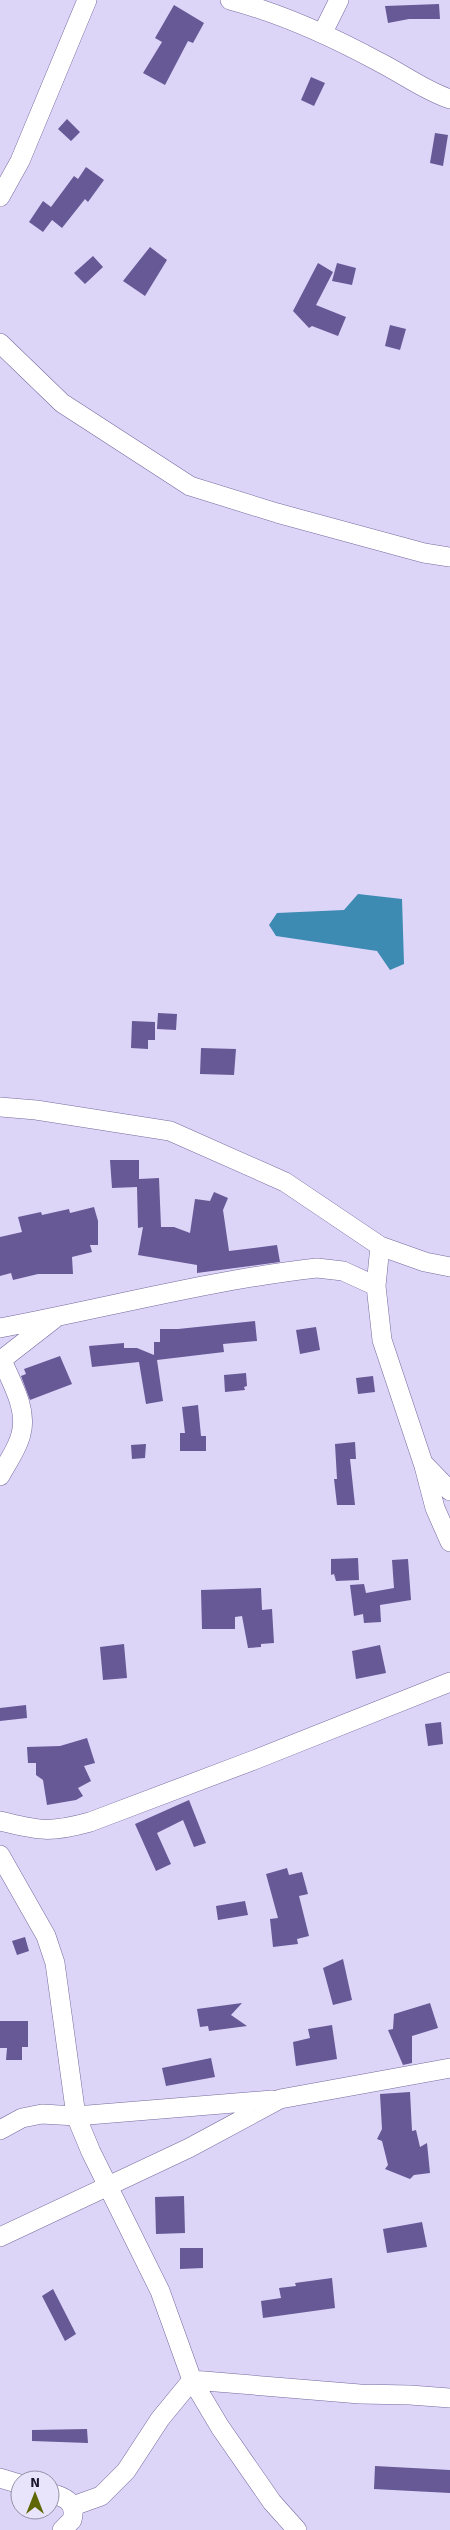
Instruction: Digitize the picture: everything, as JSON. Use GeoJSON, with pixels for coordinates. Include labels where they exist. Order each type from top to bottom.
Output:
{"type":"FeatureCollection","features":[{"type":"Feature","properties":{"kind":"street"},"geometry":{"type":"LineString","coordinates":[[0,197],[20,161],[87,0]]}},
{"type":"Feature","properties":{"kind":"street"},"geometry":{"type":"LineString","coordinates":[[230,0],[323,32],[400,73],[434,94],[450,99]]}},
{"type":"Feature","properties":{"kind":"street"},"geometry":{"type":"LineString","coordinates":[[323,32],[339,0]]}},
{"type":"Feature","properties":{"kind":"street"},"geometry":{"type":"LineString","coordinates":[[0,342],[62,403],[190,486],[277,514],[424,553],[450,557]]}},
{"type":"Feature","properties":{"kind":"street"},"geometry":{"type":"LineString","coordinates":[[0,1108],[36,1110],[170,1131],[286,1182],[380,1246],[425,1262],[450,1267]]}},
{"type":"Feature","properties":{"kind":"street"},"geometry":{"type":"LineString","coordinates":[[380,1246],[376,1286],[382,1340],[423,1463],[435,1508],[450,1542]]}},
{"type":"Feature","properties":{"kind":"street"},"geometry":{"type":"LineString","coordinates":[[0,1328],[57,1317],[121,1301],[317,1268],[343,1271],[376,1286]]}},
{"type":"Feature","properties":{"kind":"street"},"geometry":{"type":"LineString","coordinates":[[0,1476],[21,1435],[23,1422],[22,1409],[1,1361],[57,1317]]}},
{"type":"Feature","properties":{"kind":"street"},"geometry":{"type":"LineString","coordinates":[[423,1463],[450,1491]]}},
{"type":"Feature","properties":{"kind":"street"},"geometry":{"type":"LineString","coordinates":[[0,1821],[38,1831],[63,1829],[90,1822],[254,1760],[450,1682]]}},
{"type":"Feature","properties":{"kind":"street"},"geometry":{"type":"LineString","coordinates":[[0,1855],[46,1936],[56,1963],[76,2116],[160,2292],[192,2380],[220,2427],[272,2502],[297,2530]]}},
{"type":"Feature","properties":{"kind":"street"},"geometry":{"type":"LineString","coordinates":[[0,2130],[22,2118],[42,2114],[76,2116],[280,2099],[450,2068]]}},
{"type":"Feature","properties":{"kind":"street"},"geometry":{"type":"LineString","coordinates":[[0,2237],[189,2148],[280,2099]]}},
{"type":"Feature","properties":{"kind":"street"},"geometry":{"type":"LineString","coordinates":[[192,2380],[360,2394],[450,2398]]}},
{"type":"Feature","properties":{"kind":"street"},"geometry":{"type":"LineString","coordinates":[[73,2506],[101,2496],[126,2470],[160,2419],[192,2380]]}},
{"type":"Feature","properties":{"kind":"street"},"geometry":{"type":"LineString","coordinates":[[60,2497],[69,2500],[73,2506],[72,2520],[62,2530]]}},
{"type":"Feature","properties":{"kind":"water"},"geometry":{"type":"Polygon","coordinates":[[[358,894],[402,899],[404,964],[390,970],[377,951],[276,936],[269,925],[277,913],[344,910],[358,894]]]}},
{"type":"Feature","properties":{"kind":"building"},"geometry":{"type":"Polygon","coordinates":[[[439,4],[440,19],[409,19],[388,23],[385,6],[439,4]]]}},
{"type":"Feature","properties":{"kind":"building"},"geometry":{"type":"Polygon","coordinates":[[[174,5],[204,23],[193,43],[188,41],[165,85],[143,73],[162,42],[155,38],[174,5]]]}},
{"type":"Feature","properties":{"kind":"building"},"geometry":{"type":"Polygon","coordinates":[[[311,77],[325,83],[314,106],[301,100],[311,77]]]}},
{"type":"Feature","properties":{"kind":"building"},"geometry":{"type":"Polygon","coordinates":[[[67,119],[80,132],[71,141],[58,129],[67,119]]]}},
{"type":"Feature","properties":{"kind":"building"},"geometry":{"type":"Polygon","coordinates":[[[435,133],[448,135],[443,166],[430,163],[435,133]]]}},
{"type":"Feature","properties":{"kind":"building"},"geometry":{"type":"Polygon","coordinates":[[[86,167],[104,180],[88,202],[85,199],[62,228],[52,220],[43,232],[29,222],[43,201],[51,207],[74,176],[78,179],[86,167]]]}},
{"type":"Feature","properties":{"kind":"building"},"geometry":{"type":"Polygon","coordinates":[[[150,247],[167,260],[145,296],[123,281],[150,247]]]}},
{"type":"Feature","properties":{"kind":"building"},"geometry":{"type":"Polygon","coordinates":[[[93,256],[103,267],[85,284],[74,273],[93,256]]]}},
{"type":"Feature","properties":{"kind":"building"},"geometry":{"type":"Polygon","coordinates":[[[318,263],[333,272],[316,305],[346,317],[338,336],[312,326],[309,328],[293,311],[318,263]]]}},
{"type":"Feature","properties":{"kind":"building"},"geometry":{"type":"Polygon","coordinates":[[[337,263],[356,268],[352,285],[332,281],[337,263]]]}},
{"type":"Feature","properties":{"kind":"building"},"geometry":{"type":"Polygon","coordinates":[[[390,325],[406,329],[400,350],[385,346],[390,325]]]}},
{"type":"Feature","properties":{"kind":"building"},"geometry":{"type":"Polygon","coordinates":[[[158,1013],[177,1014],[176,1030],[157,1029],[158,1013]]]}},
{"type":"Feature","properties":{"kind":"building"},"geometry":{"type":"Polygon","coordinates":[[[132,1021],[155,1022],[155,1040],[148,1040],[148,1049],[131,1048],[132,1021]]]}},
{"type":"Feature","properties":{"kind":"building"},"geometry":{"type":"Polygon","coordinates":[[[201,1048],[236,1049],[234,1075],[200,1074],[201,1048]]]}},
{"type":"Feature","properties":{"kind":"building"},"geometry":{"type":"Polygon","coordinates":[[[110,1160],[139,1160],[139,1179],[159,1178],[161,1227],[174,1227],[190,1233],[195,1199],[210,1201],[214,1192],[228,1198],[223,1210],[229,1251],[277,1245],[280,1262],[197,1273],[197,1265],[138,1255],[143,1227],[138,1228],[137,1187],[112,1188],[110,1160]]]}},
{"type":"Feature","properties":{"kind":"building"},"geometry":{"type":"Polygon","coordinates":[[[94,1207],[98,1221],[98,1245],[90,1245],[92,1252],[72,1257],[73,1274],[38,1274],[13,1280],[11,1273],[0,1276],[0,1237],[22,1232],[18,1217],[41,1212],[42,1215],[69,1209],[70,1213],[94,1207]]]}},
{"type":"Feature","properties":{"kind":"building"},"geometry":{"type":"Polygon","coordinates":[[[255,1321],[257,1341],[223,1344],[224,1352],[157,1360],[163,1401],[146,1404],[139,1362],[92,1367],[89,1346],[124,1343],[124,1348],[137,1348],[154,1355],[154,1342],[160,1342],[160,1329],[178,1329],[255,1321]]]}},
{"type":"Feature","properties":{"kind":"building"},"geometry":{"type":"Polygon","coordinates":[[[316,1327],[320,1350],[300,1354],[296,1330],[316,1327]]]}},
{"type":"Feature","properties":{"kind":"building"},"geometry":{"type":"Polygon","coordinates":[[[60,1356],[72,1384],[30,1400],[21,1376],[26,1374],[24,1369],[60,1356]]]}},
{"type":"Feature","properties":{"kind":"building"},"geometry":{"type":"Polygon","coordinates":[[[246,1373],[247,1386],[244,1387],[245,1390],[225,1392],[224,1375],[246,1373]]]}},
{"type":"Feature","properties":{"kind":"building"},"geometry":{"type":"Polygon","coordinates":[[[373,1376],[375,1392],[358,1394],[356,1378],[373,1376]]]}},
{"type":"Feature","properties":{"kind":"building"},"geometry":{"type":"Polygon","coordinates":[[[198,1405],[201,1436],[206,1436],[206,1451],[180,1451],[180,1433],[185,1433],[182,1407],[198,1405]]]}},
{"type":"Feature","properties":{"kind":"building"},"geometry":{"type":"Polygon","coordinates":[[[355,1442],[356,1459],[350,1459],[355,1505],[337,1505],[334,1479],[337,1479],[335,1444],[355,1442]]]}},
{"type":"Feature","properties":{"kind":"building"},"geometry":{"type":"Polygon","coordinates":[[[146,1444],[145,1458],[132,1459],[131,1445],[146,1444]]]}},
{"type":"Feature","properties":{"kind":"building"},"geometry":{"type":"Polygon","coordinates":[[[358,1558],[359,1580],[336,1581],[334,1574],[331,1575],[331,1559],[358,1558]]]}},
{"type":"Feature","properties":{"kind":"building"},"geometry":{"type":"Polygon","coordinates":[[[408,1559],[411,1600],[380,1605],[381,1622],[364,1623],[363,1614],[354,1616],[350,1585],[364,1584],[366,1593],[394,1588],[392,1560],[408,1559]]]}},
{"type":"Feature","properties":{"kind":"building"},"geometry":{"type":"Polygon","coordinates":[[[261,1588],[262,1610],[272,1609],[274,1643],[248,1648],[242,1616],[235,1617],[235,1629],[202,1629],[201,1590],[261,1588]]]}},
{"type":"Feature","properties":{"kind":"building"},"geometry":{"type":"Polygon","coordinates":[[[124,1644],[127,1678],[103,1680],[100,1647],[124,1644]]]}},
{"type":"Feature","properties":{"kind":"building"},"geometry":{"type":"Polygon","coordinates":[[[380,1645],[386,1673],[356,1679],[352,1651],[380,1645]]]}},
{"type":"Feature","properties":{"kind":"building"},"geometry":{"type":"Polygon","coordinates":[[[26,1705],[27,1718],[0,1721],[0,1708],[26,1705]]]}},
{"type":"Feature","properties":{"kind":"building"},"geometry":{"type":"Polygon","coordinates":[[[441,1722],[443,1744],[428,1746],[425,1724],[441,1722]]]}},
{"type":"Feature","properties":{"kind":"building"},"geometry":{"type":"Polygon","coordinates":[[[87,1738],[95,1763],[84,1766],[91,1781],[78,1788],[83,1796],[76,1800],[47,1805],[43,1780],[36,1775],[36,1763],[28,1763],[27,1747],[60,1746],[87,1738]]]}},
{"type":"Feature","properties":{"kind":"building"},"geometry":{"type":"Polygon","coordinates":[[[189,1800],[206,1843],[194,1847],[183,1820],[157,1833],[171,1864],[156,1871],[135,1824],[189,1800]]]}},
{"type":"Feature","properties":{"kind":"building"},"geometry":{"type":"Polygon","coordinates":[[[287,1868],[289,1875],[302,1872],[308,1894],[299,1896],[309,1936],[297,1939],[298,1944],[273,1947],[270,1919],[278,1918],[266,1874],[287,1868]]]}},
{"type":"Feature","properties":{"kind":"building"},"geometry":{"type":"Polygon","coordinates":[[[245,1901],[248,1915],[218,1920],[216,1906],[245,1901]]]}},
{"type":"Feature","properties":{"kind":"building"},"geometry":{"type":"Polygon","coordinates":[[[25,1937],[29,1951],[17,1955],[12,1941],[25,1937]]]}},
{"type":"Feature","properties":{"kind":"building"},"geometry":{"type":"Polygon","coordinates":[[[343,1959],[352,2000],[333,2005],[323,1968],[343,1959]]]}},
{"type":"Feature","properties":{"kind":"building"},"geometry":{"type":"Polygon","coordinates":[[[242,2003],[231,2015],[247,2026],[209,2031],[208,2026],[200,2027],[197,2009],[242,2003]]]}},
{"type":"Feature","properties":{"kind":"building"},"geometry":{"type":"Polygon","coordinates":[[[430,2003],[438,2028],[412,2036],[412,2063],[403,2065],[388,2030],[393,2029],[394,2014],[430,2003]]]}},
{"type":"Feature","properties":{"kind":"building"},"geometry":{"type":"Polygon","coordinates":[[[0,2021],[28,2021],[28,2047],[22,2047],[22,2060],[6,2060],[7,2048],[0,2048],[0,2021]]]}},
{"type":"Feature","properties":{"kind":"building"},"geometry":{"type":"Polygon","coordinates":[[[332,2025],[337,2059],[296,2066],[293,2042],[310,2038],[308,2029],[332,2025]]]}},
{"type":"Feature","properties":{"kind":"building"},"geometry":{"type":"Polygon","coordinates":[[[211,2058],[215,2077],[166,2086],[162,2068],[211,2058]]]}},
{"type":"Feature","properties":{"kind":"building"},"geometry":{"type":"Polygon","coordinates":[[[410,2092],[412,2131],[416,2130],[420,2147],[427,2143],[430,2173],[414,2175],[410,2179],[385,2169],[388,2165],[382,2141],[377,2139],[382,2129],[380,2094],[410,2092]]]}},
{"type":"Feature","properties":{"kind":"building"},"geometry":{"type":"Polygon","coordinates":[[[184,2196],[185,2233],[156,2234],[155,2197],[184,2196]]]}},
{"type":"Feature","properties":{"kind":"building"},"geometry":{"type":"Polygon","coordinates":[[[422,2222],[427,2247],[387,2253],[383,2229],[422,2222]]]}},
{"type":"Feature","properties":{"kind":"building"},"geometry":{"type":"Polygon","coordinates":[[[180,2248],[203,2248],[203,2268],[180,2269],[180,2248]]]}},
{"type":"Feature","properties":{"kind":"building"},"geometry":{"type":"Polygon","coordinates":[[[332,2278],[335,2308],[263,2318],[261,2301],[281,2298],[279,2288],[296,2286],[295,2283],[332,2278]]]}},
{"type":"Feature","properties":{"kind":"building"},"geometry":{"type":"Polygon","coordinates":[[[53,2289],[76,2334],[65,2341],[42,2296],[53,2289]]]}},
{"type":"Feature","properties":{"kind":"building"},"geometry":{"type":"Polygon","coordinates":[[[87,2429],[88,2443],[32,2441],[32,2430],[87,2429]]]}},
{"type":"Feature","properties":{"kind":"building"},"geometry":{"type":"Polygon","coordinates":[[[375,2466],[450,2470],[450,2493],[374,2489],[375,2466]]]}}]}
